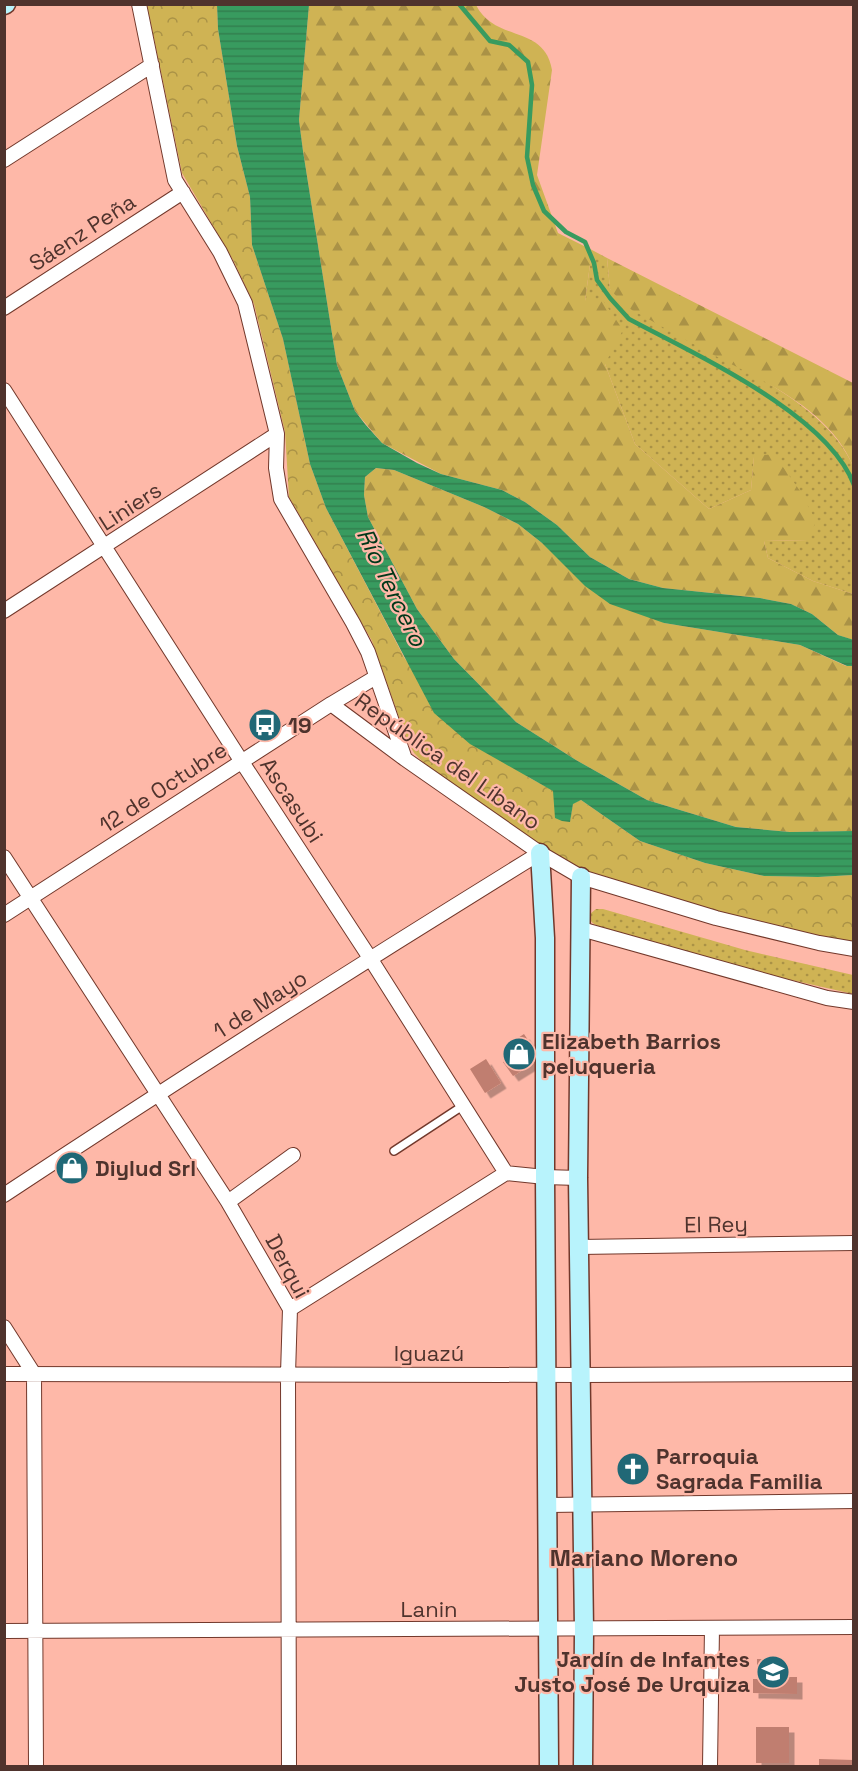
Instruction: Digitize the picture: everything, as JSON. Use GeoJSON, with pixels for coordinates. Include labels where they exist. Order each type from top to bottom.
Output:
{"type":"FeatureCollection","features":[{"type":"Feature","properties":{"kind":"main road"},"geometry":{"type":"LineString","coordinates":[[540,853],[545,938],[544,1177],[549,1767]]}},
{"type":"Feature","properties":{"kind":"main road"},"geometry":{"type":"LineString","coordinates":[[581,877],[578,1178],[584,1630],[583,1767]]}},
{"type":"Feature","properties":{"kind":"street"},"geometry":{"type":"LineString","coordinates":[[139,4],[175,180],[220,252],[245,303],[277,434],[276,468],[280,499],[368,652],[405,759]]}},
{"type":"Feature","properties":{"kind":"street"},"geometry":{"type":"LineString","coordinates":[[4,160],[152,65]]}},
{"type":"Feature","properties":{"kind":"street","name":"Sáenz Peña"},"geometry":{"type":"LineString","coordinates":[[4,308],[183,192]]}},
{"type":"Feature","properties":{"kind":"street","name":"Ascasubi"},"geometry":{"type":"LineString","coordinates":[[4,390],[506,1173]]}},
{"type":"Feature","properties":{"kind":"street","name":"Liniers"},"geometry":{"type":"LineString","coordinates":[[4,611],[277,434]]}},
{"type":"Feature","properties":{"kind":"street","name":"12 de Octubre"},"geometry":{"type":"LineString","coordinates":[[4,915],[376,677]]}},
{"type":"Feature","properties":{"kind":"street","name":"República del Líbano"},"geometry":{"type":"LineString","coordinates":[[331,704],[405,759],[540,853],[581,877],[716,918],[819,943],[854,949]]}},
{"type":"Feature","properties":{"kind":"street","name":"1 de Mayo"},"geometry":{"type":"LineString","coordinates":[[4,1195],[370,958],[540,853]]}},
{"type":"Feature","properties":{"kind":"street","name":"Derqui"},"geometry":{"type":"LineString","coordinates":[[4,857],[228,1202],[290,1308],[288,1374],[290,1767]]}},
{"type":"Feature","properties":{"kind":"street"},"geometry":{"type":"LineString","coordinates":[[581,929],[827,999],[854,1002]]}},
{"type":"Feature","properties":{"kind":"street"},"geometry":{"type":"LineString","coordinates":[[228,1202],[293,1155]]}},
{"type":"Feature","properties":{"kind":"street"},"geometry":{"type":"LineString","coordinates":[[290,1308],[506,1173],[578,1178]]}},
{"type":"Feature","properties":{"kind":"street","name":"El Rey"},"geometry":{"type":"LineString","coordinates":[[579,1247],[854,1242]]}},
{"type":"Feature","properties":{"kind":"street"},"geometry":{"type":"LineString","coordinates":[[4,1327],[34,1374],[36,1767]]}},
{"type":"Feature","properties":{"kind":"street","name":"Iguazú"},"geometry":{"type":"LineString","coordinates":[[4,1374],[581,1376],[854,1374]]}},
{"type":"Feature","properties":{"kind":"street"},"geometry":{"type":"LineString","coordinates":[[548,1505],[854,1501]]}},
{"type":"Feature","properties":{"kind":"street","name":"Lanin"},"geometry":{"type":"LineString","coordinates":[[4,1631],[854,1627]]}},
{"type":"Feature","properties":{"kind":"street"},"geometry":{"type":"LineString","coordinates":[[710,1767],[712,1628]]}},
{"type":"Feature","properties":{"kind":"lane"},"geometry":{"type":"LineString","coordinates":[[394,1151],[464,1106]]}},
{"type":"Feature","properties":{"kind":"green space"},"geometry":{"type":"Polygon","coordinates":[[[147,5],[217,5],[218,29],[237,146],[250,197],[252,245],[283,339],[310,464],[326,508],[405,659],[528,777],[554,791],[554,800],[570,821],[573,803],[581,800],[640,841],[705,863],[764,876],[853,875],[853,942],[718,911],[584,870],[544,847],[425,764],[414,753],[407,740],[372,641],[289,497],[285,432],[254,304],[233,260],[182,173],[147,5]]]}},
{"type":"Feature","properties":{"kind":"green space"},"geometry":{"type":"Polygon","coordinates":[[[309,5],[476,5],[484,17],[495,25],[529,39],[539,46],[547,56],[552,70],[537,175],[558,233],[592,250],[585,301],[602,299],[623,330],[605,364],[635,444],[709,509],[751,490],[754,456],[774,454],[800,491],[816,521],[808,540],[764,541],[768,558],[813,581],[853,594],[853,640],[838,635],[812,614],[791,604],[760,598],[663,588],[629,579],[590,557],[557,525],[525,502],[502,490],[441,474],[382,443],[355,411],[337,365],[299,120],[309,5]]]}},
{"type":"Feature","properties":{"kind":"green space"},"geometry":{"type":"Polygon","coordinates":[[[592,250],[607,258],[610,289],[775,387],[812,414],[829,430],[842,447],[853,466],[853,594],[813,581],[768,558],[764,541],[808,540],[754,457],[751,490],[709,509],[635,444],[605,364],[585,301],[592,250]]]}},
{"type":"Feature","properties":{"kind":"green space"},"geometry":{"type":"Polygon","coordinates":[[[607,258],[853,383],[853,466],[842,446],[828,428],[792,398],[625,306],[610,289],[607,258]]]}},
{"type":"Feature","properties":{"kind":"green space"},"geometry":{"type":"Polygon","coordinates":[[[376,468],[394,470],[484,507],[518,524],[542,543],[664,623],[800,645],[846,666],[853,666],[853,831],[790,832],[736,827],[647,800],[576,760],[516,722],[454,659],[417,609],[368,517],[364,495],[365,477],[376,468]]]}},
{"type":"Feature","properties":{"kind":"green space"},"geometry":{"type":"Polygon","coordinates":[[[596,909],[603,909],[745,950],[853,975],[853,994],[739,968],[598,926],[590,918],[590,914],[596,909]]]}},
{"type":"Feature","properties":{"kind":"water","name":"Río Tercero"},"geometry":{"type":"Polygon","coordinates":[[[217,5],[309,5],[299,120],[337,365],[355,411],[382,443],[441,474],[502,490],[525,502],[557,525],[590,557],[629,579],[663,588],[760,598],[791,604],[812,614],[838,635],[854,640],[853,666],[847,666],[800,645],[664,623],[610,604],[585,586],[542,543],[518,524],[484,507],[394,470],[376,468],[365,477],[364,495],[368,517],[417,609],[454,659],[516,722],[576,760],[647,800],[736,827],[790,832],[853,831],[853,875],[764,876],[705,863],[640,841],[581,800],[573,804],[570,822],[562,821],[555,818],[553,791],[470,744],[434,713],[326,508],[310,464],[283,339],[252,245],[250,197],[237,146],[218,29],[217,5]]]}},
{"type":"Feature","properties":{"kind":"building"},"geometry":{"type":"Polygon","coordinates":[[[524,1034],[532,1046],[526,1050],[534,1063],[513,1076],[503,1062],[511,1057],[504,1047],[524,1034]]]}},
{"type":"Feature","properties":{"kind":"building"},"geometry":{"type":"Polygon","coordinates":[[[486,1059],[501,1083],[485,1093],[470,1069],[486,1059]]]}},
{"type":"Feature","properties":{"kind":"building"},"geometry":{"type":"Polygon","coordinates":[[[757,1659],[781,1659],[781,1677],[797,1677],[797,1694],[753,1693],[753,1679],[757,1679],[757,1659]]]}},
{"type":"Feature","properties":{"kind":"building"},"geometry":{"type":"Polygon","coordinates":[[[756,1727],[789,1727],[789,1763],[756,1763],[756,1727]]]}},
{"type":"Feature","properties":{"kind":"building"},"geometry":{"type":"Polygon","coordinates":[[[819,1759],[854,1760],[854,1766],[819,1766],[819,1759]]]}},
{"type":"Feature","properties":{"kind":"waterway"},"geometry":{"type":"LineString","coordinates":[[459,4],[490,41],[509,45],[528,62],[532,85],[527,157],[533,185],[544,211],[566,232],[585,242],[594,263],[597,280],[610,298],[629,319],[722,368],[789,411],[817,434],[840,459],[854,485]]}},
{"type":"Feature","properties":{"kind":"place","name":"19"},"geometry":{"type":"Point","coordinates":[265,725]}},
{"type":"Feature","properties":{"kind":"place","name":"Elizabeth Barrios peluqueria"},"geometry":{"type":"Point","coordinates":[519,1054]}},
{"type":"Feature","properties":{"kind":"place","name":"Diylud Srl"},"geometry":{"type":"Point","coordinates":[72,1168]}},
{"type":"Feature","properties":{"kind":"place","name":"Parroquia Sagrada Familia"},"geometry":{"type":"Point","coordinates":[633,1469]}},
{"type":"Feature","properties":{"kind":"place","name":"Jardín de Infantes Justo José De Urquiza"},"geometry":{"type":"Point","coordinates":[773,1672]}},
{"type":"Feature","properties":{"kind":"district","name":"Mariano Moreno"},"geometry":{"type":"Point","coordinates":[644,1557]}}]}
